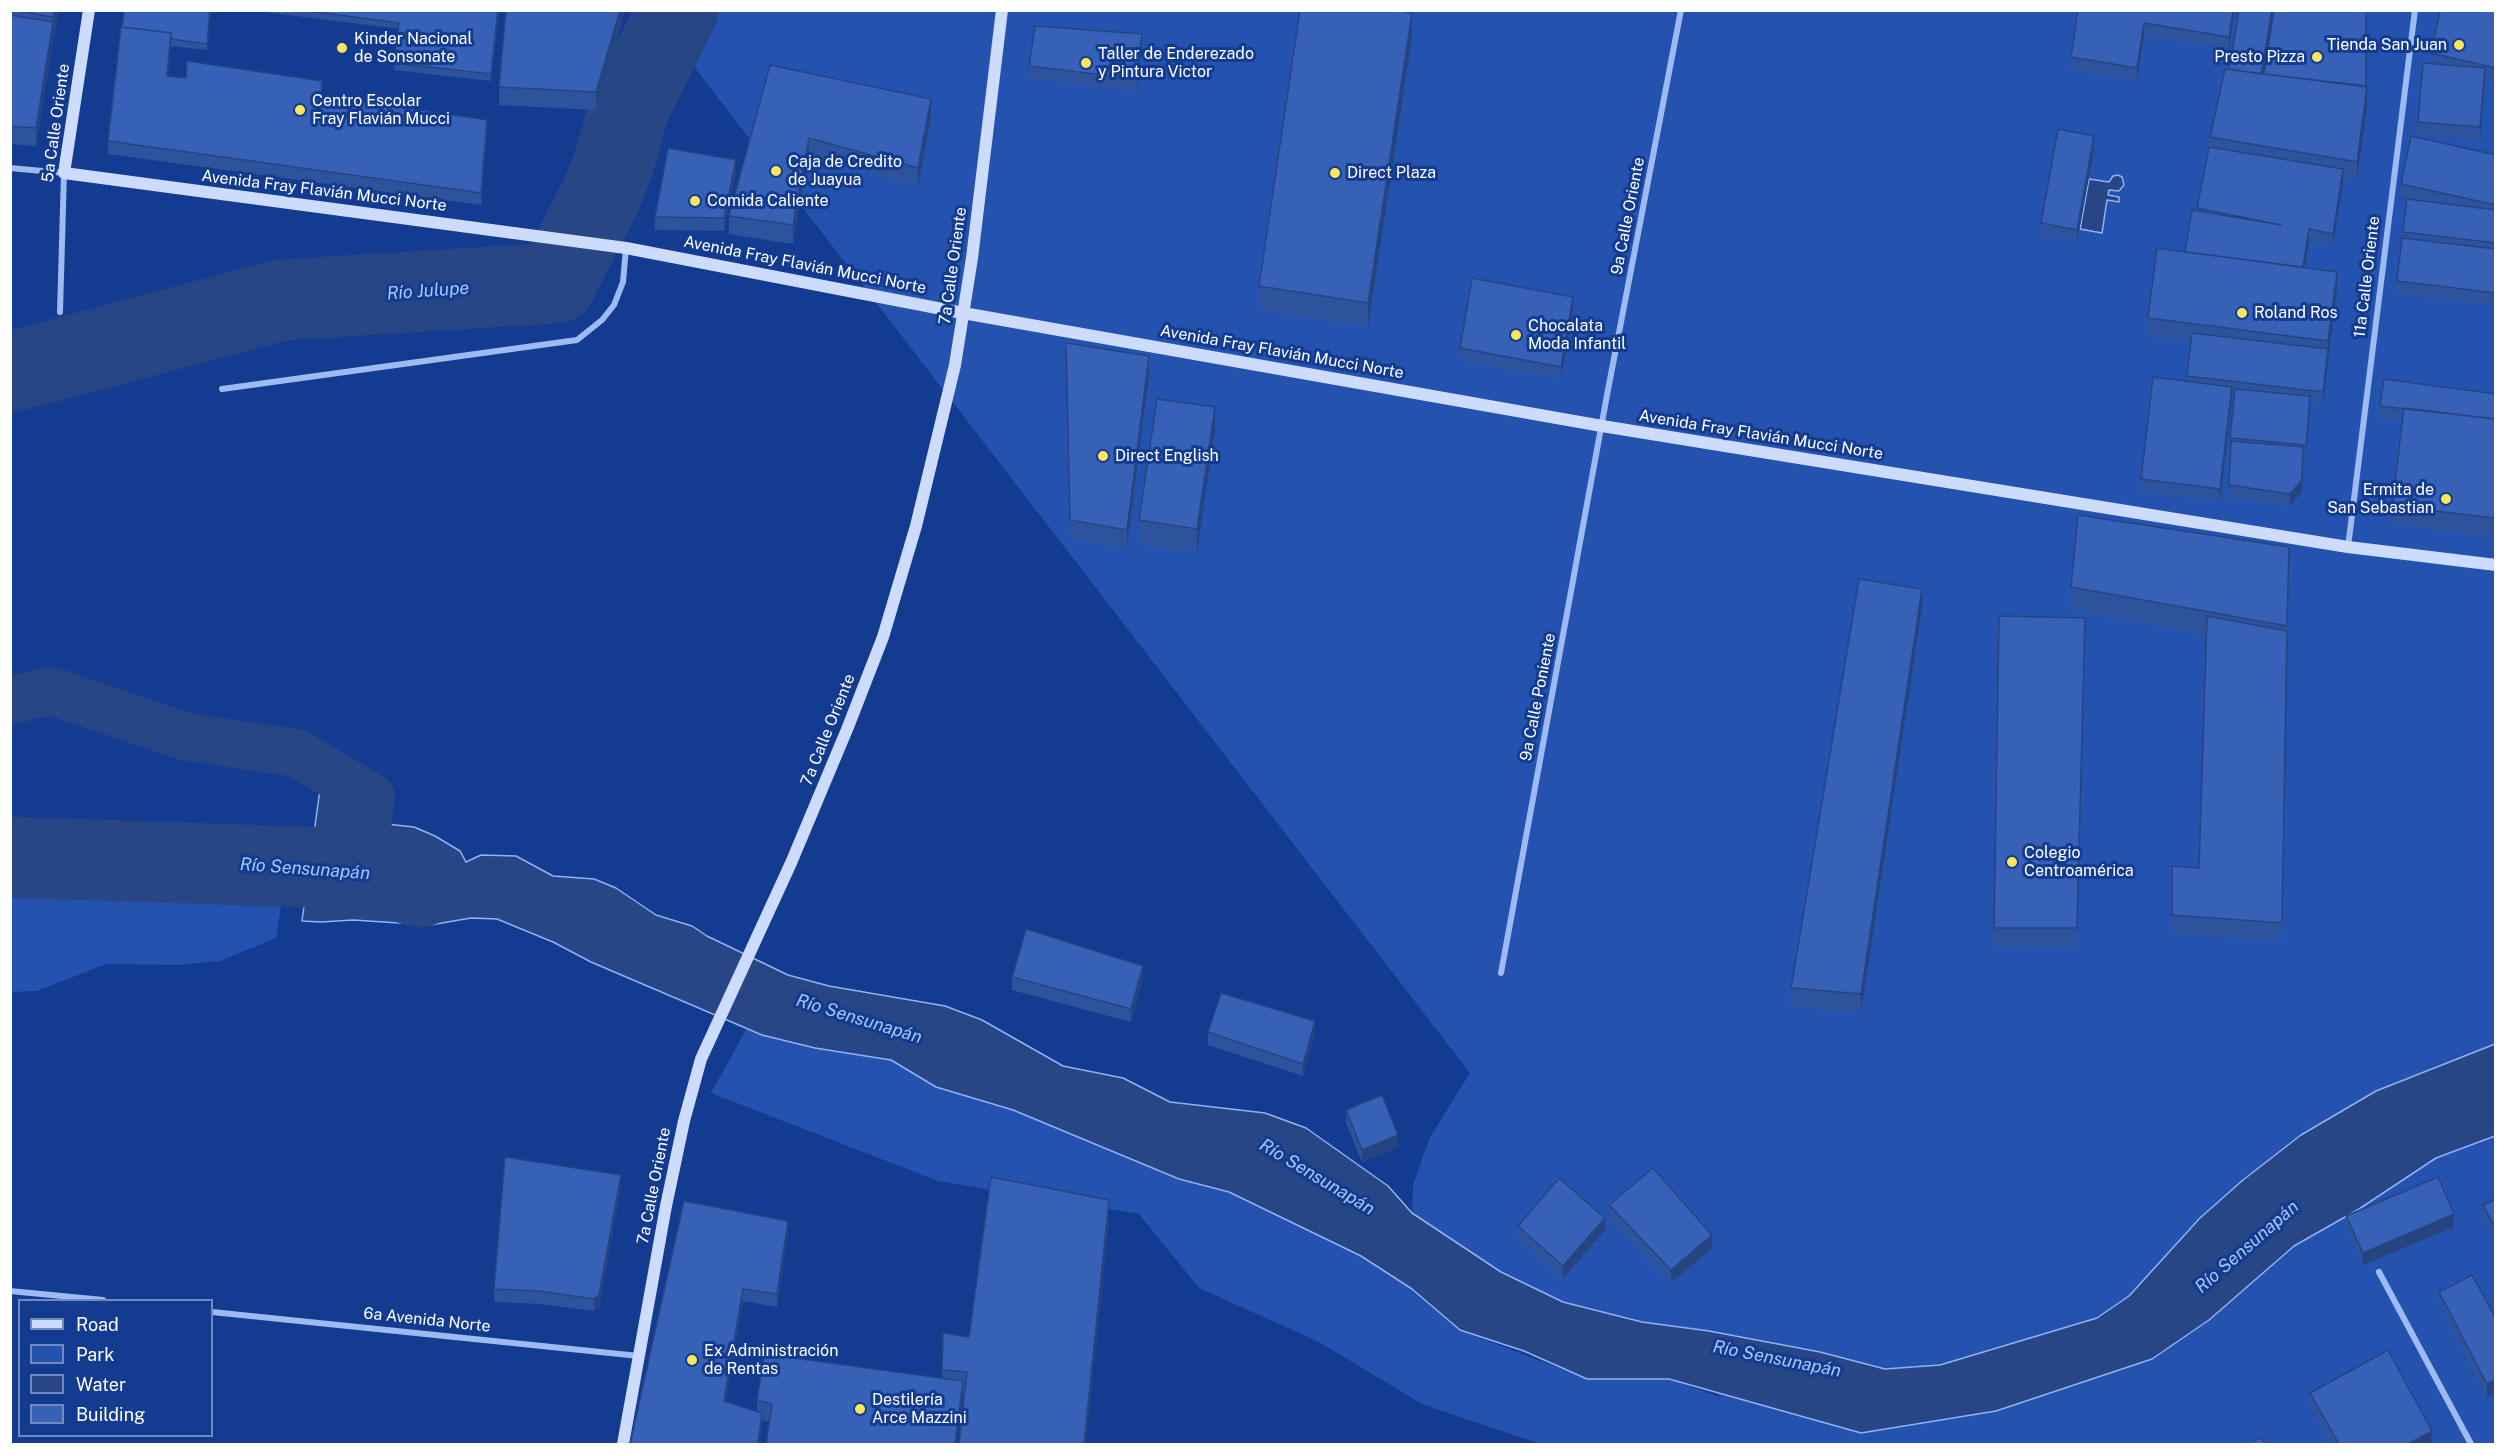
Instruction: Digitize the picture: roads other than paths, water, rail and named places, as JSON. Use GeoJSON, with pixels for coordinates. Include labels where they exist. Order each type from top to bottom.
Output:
{"type":"FeatureCollection","features":[{"type":"Feature","properties":{"kind":"main road","name":"5a Calle Oriente"},"geometry":{"type":"LineString","coordinates":[[64,173],[89,10]]}},
{"type":"Feature","properties":{"kind":"main road","name":"7a Calle Oriente"},"geometry":{"type":"LineString","coordinates":[[623,1444],[684,1121],[701,1059],[784,877],[848,727],[883,637],[916,526],[955,364],[972,258],[1002,10]]}},
{"type":"Feature","properties":{"kind":"main road","name":"Avenida Fray Flavián Mucci Norte"},"geometry":{"type":"LineString","coordinates":[[64,173],[626,248],[963,313],[1602,426],[2348,547],[2496,565]]}},
{"type":"Feature","properties":{"kind":"street","name":"9a Calle Oriente"},"geometry":{"type":"LineString","coordinates":[[1602,426],[1681,10]]}},
{"type":"Feature","properties":{"kind":"street","name":"11a Calle Oriente"},"geometry":{"type":"LineString","coordinates":[[2348,547],[2415,10]]}},
{"type":"Feature","properties":{"kind":"street"},"geometry":{"type":"LineString","coordinates":[[10,168],[64,173]]}},
{"type":"Feature","properties":{"kind":"street","name":"5a Calle Oriente"},"geometry":{"type":"LineString","coordinates":[[60,312],[64,173]]}},
{"type":"Feature","properties":{"kind":"street"},"geometry":{"type":"LineString","coordinates":[[222,389],[577,340],[602,320],[614,305],[623,282],[626,248]]}},
{"type":"Feature","properties":{"kind":"street","name":"9a Calle Poniente"},"geometry":{"type":"LineString","coordinates":[[1501,973],[1602,426]]}},
{"type":"Feature","properties":{"kind":"street"},"geometry":{"type":"LineString","coordinates":[[2379,1272],[2471,1444]]}},
{"type":"Feature","properties":{"kind":"street"},"geometry":{"type":"LineString","coordinates":[[10,1291],[93,1299]]}},
{"type":"Feature","properties":{"kind":"street","name":"6a Avenida Norte"},"geometry":{"type":"LineString","coordinates":[[213,1311],[639,1356]]}},
{"type":"Feature","properties":{"kind":"water"},"geometry":{"type":"Polygon","coordinates":[[[2113,176],[2122,177],[2124,185],[2119,191],[2109,190],[2108,195],[2119,197],[2119,202],[2107,200],[2102,233],[2080,229],[2089,179],[2109,182],[2113,176]]]}},
{"type":"Feature","properties":{"kind":"water"},"geometry":{"type":"Polygon","coordinates":[[[321,782],[359,803],[386,824],[414,827],[435,836],[460,851],[466,862],[481,855],[516,856],[553,876],[594,879],[616,888],[656,915],[692,926],[707,936],[788,975],[829,986],[945,1006],[982,1020],[1063,1066],[1123,1078],[1170,1102],[1265,1113],[1306,1128],[1388,1186],[1412,1213],[1501,1272],[1563,1302],[1642,1322],[1709,1331],[1820,1352],[1885,1369],[1940,1365],[2097,1318],[2129,1296],[2200,1218],[2243,1180],[2301,1135],[2376,1091],[2495,1044],[2495,1136],[2436,1158],[2359,1209],[2294,1246],[2209,1320],[2152,1359],[1996,1411],[1861,1433],[1669,1379],[1587,1379],[1524,1351],[1460,1330],[1412,1289],[1361,1256],[1229,1192],[1179,1179],[1013,1110],[936,1087],[891,1060],[815,1048],[762,1035],[497,919],[471,918],[430,925],[353,920],[302,921],[321,782]]]}},
{"type":"Feature","properties":{"kind":"waterway","name":"Río Julupe"},"geometry":{"type":"LineString","coordinates":[[10,372],[282,300],[556,283],[603,191],[615,159],[629,108],[678,10]]}},
{"type":"Feature","properties":{"kind":"waterway"},"geometry":{"type":"LineString","coordinates":[[10,700],[51,691],[187,737],[297,753],[371,797],[362,869]]}},
{"type":"Feature","properties":{"kind":"waterway","name":"Río Sensunapán"},"geometry":{"type":"LineString","coordinates":[[10,857],[362,869],[420,887]]}},
{"type":"Feature","properties":{"kind":"place","name":"Tienda San Juan"},"geometry":{"type":"Point","coordinates":[2459,45]}},
{"type":"Feature","properties":{"kind":"place","name":"Kinder Nacional de Sonsonate"},"geometry":{"type":"Point","coordinates":[342,48]}},
{"type":"Feature","properties":{"kind":"place","name":"Presto Pizza"},"geometry":{"type":"Point","coordinates":[2317,57]}},
{"type":"Feature","properties":{"kind":"place","name":"Taller de Enderezado y Pintura Victor"},"geometry":{"type":"Point","coordinates":[1086,63]}},
{"type":"Feature","properties":{"kind":"place","name":"Centro Escolar Fray Flavián Mucci"},"geometry":{"type":"Point","coordinates":[300,110]}},
{"type":"Feature","properties":{"kind":"place","name":"Caja de Credito de Juayua"},"geometry":{"type":"Point","coordinates":[776,171]}},
{"type":"Feature","properties":{"kind":"place","name":"Direct Plaza"},"geometry":{"type":"Point","coordinates":[1335,173]}},
{"type":"Feature","properties":{"kind":"place","name":"Comida Caliente"},"geometry":{"type":"Point","coordinates":[695,201]}},
{"type":"Feature","properties":{"kind":"place","name":"Roland Ros"},"geometry":{"type":"Point","coordinates":[2242,313]}},
{"type":"Feature","properties":{"kind":"place","name":"Chocalata Moda Infantil"},"geometry":{"type":"Point","coordinates":[1516,335]}},
{"type":"Feature","properties":{"kind":"place","name":"Direct English"},"geometry":{"type":"Point","coordinates":[1103,456]}},
{"type":"Feature","properties":{"kind":"place","name":"Ermita de San Sebastian"},"geometry":{"type":"Point","coordinates":[2446,499]}},
{"type":"Feature","properties":{"kind":"place","name":"Colegio Centroamérica"},"geometry":{"type":"Point","coordinates":[2012,862]}},
{"type":"Feature","properties":{"kind":"place","name":"Ex Administración de Rentas"},"geometry":{"type":"Point","coordinates":[692,1360]}},
{"type":"Feature","properties":{"kind":"place","name":"Destilería Arce Mazzini"},"geometry":{"type":"Point","coordinates":[860,1409]}}]}
